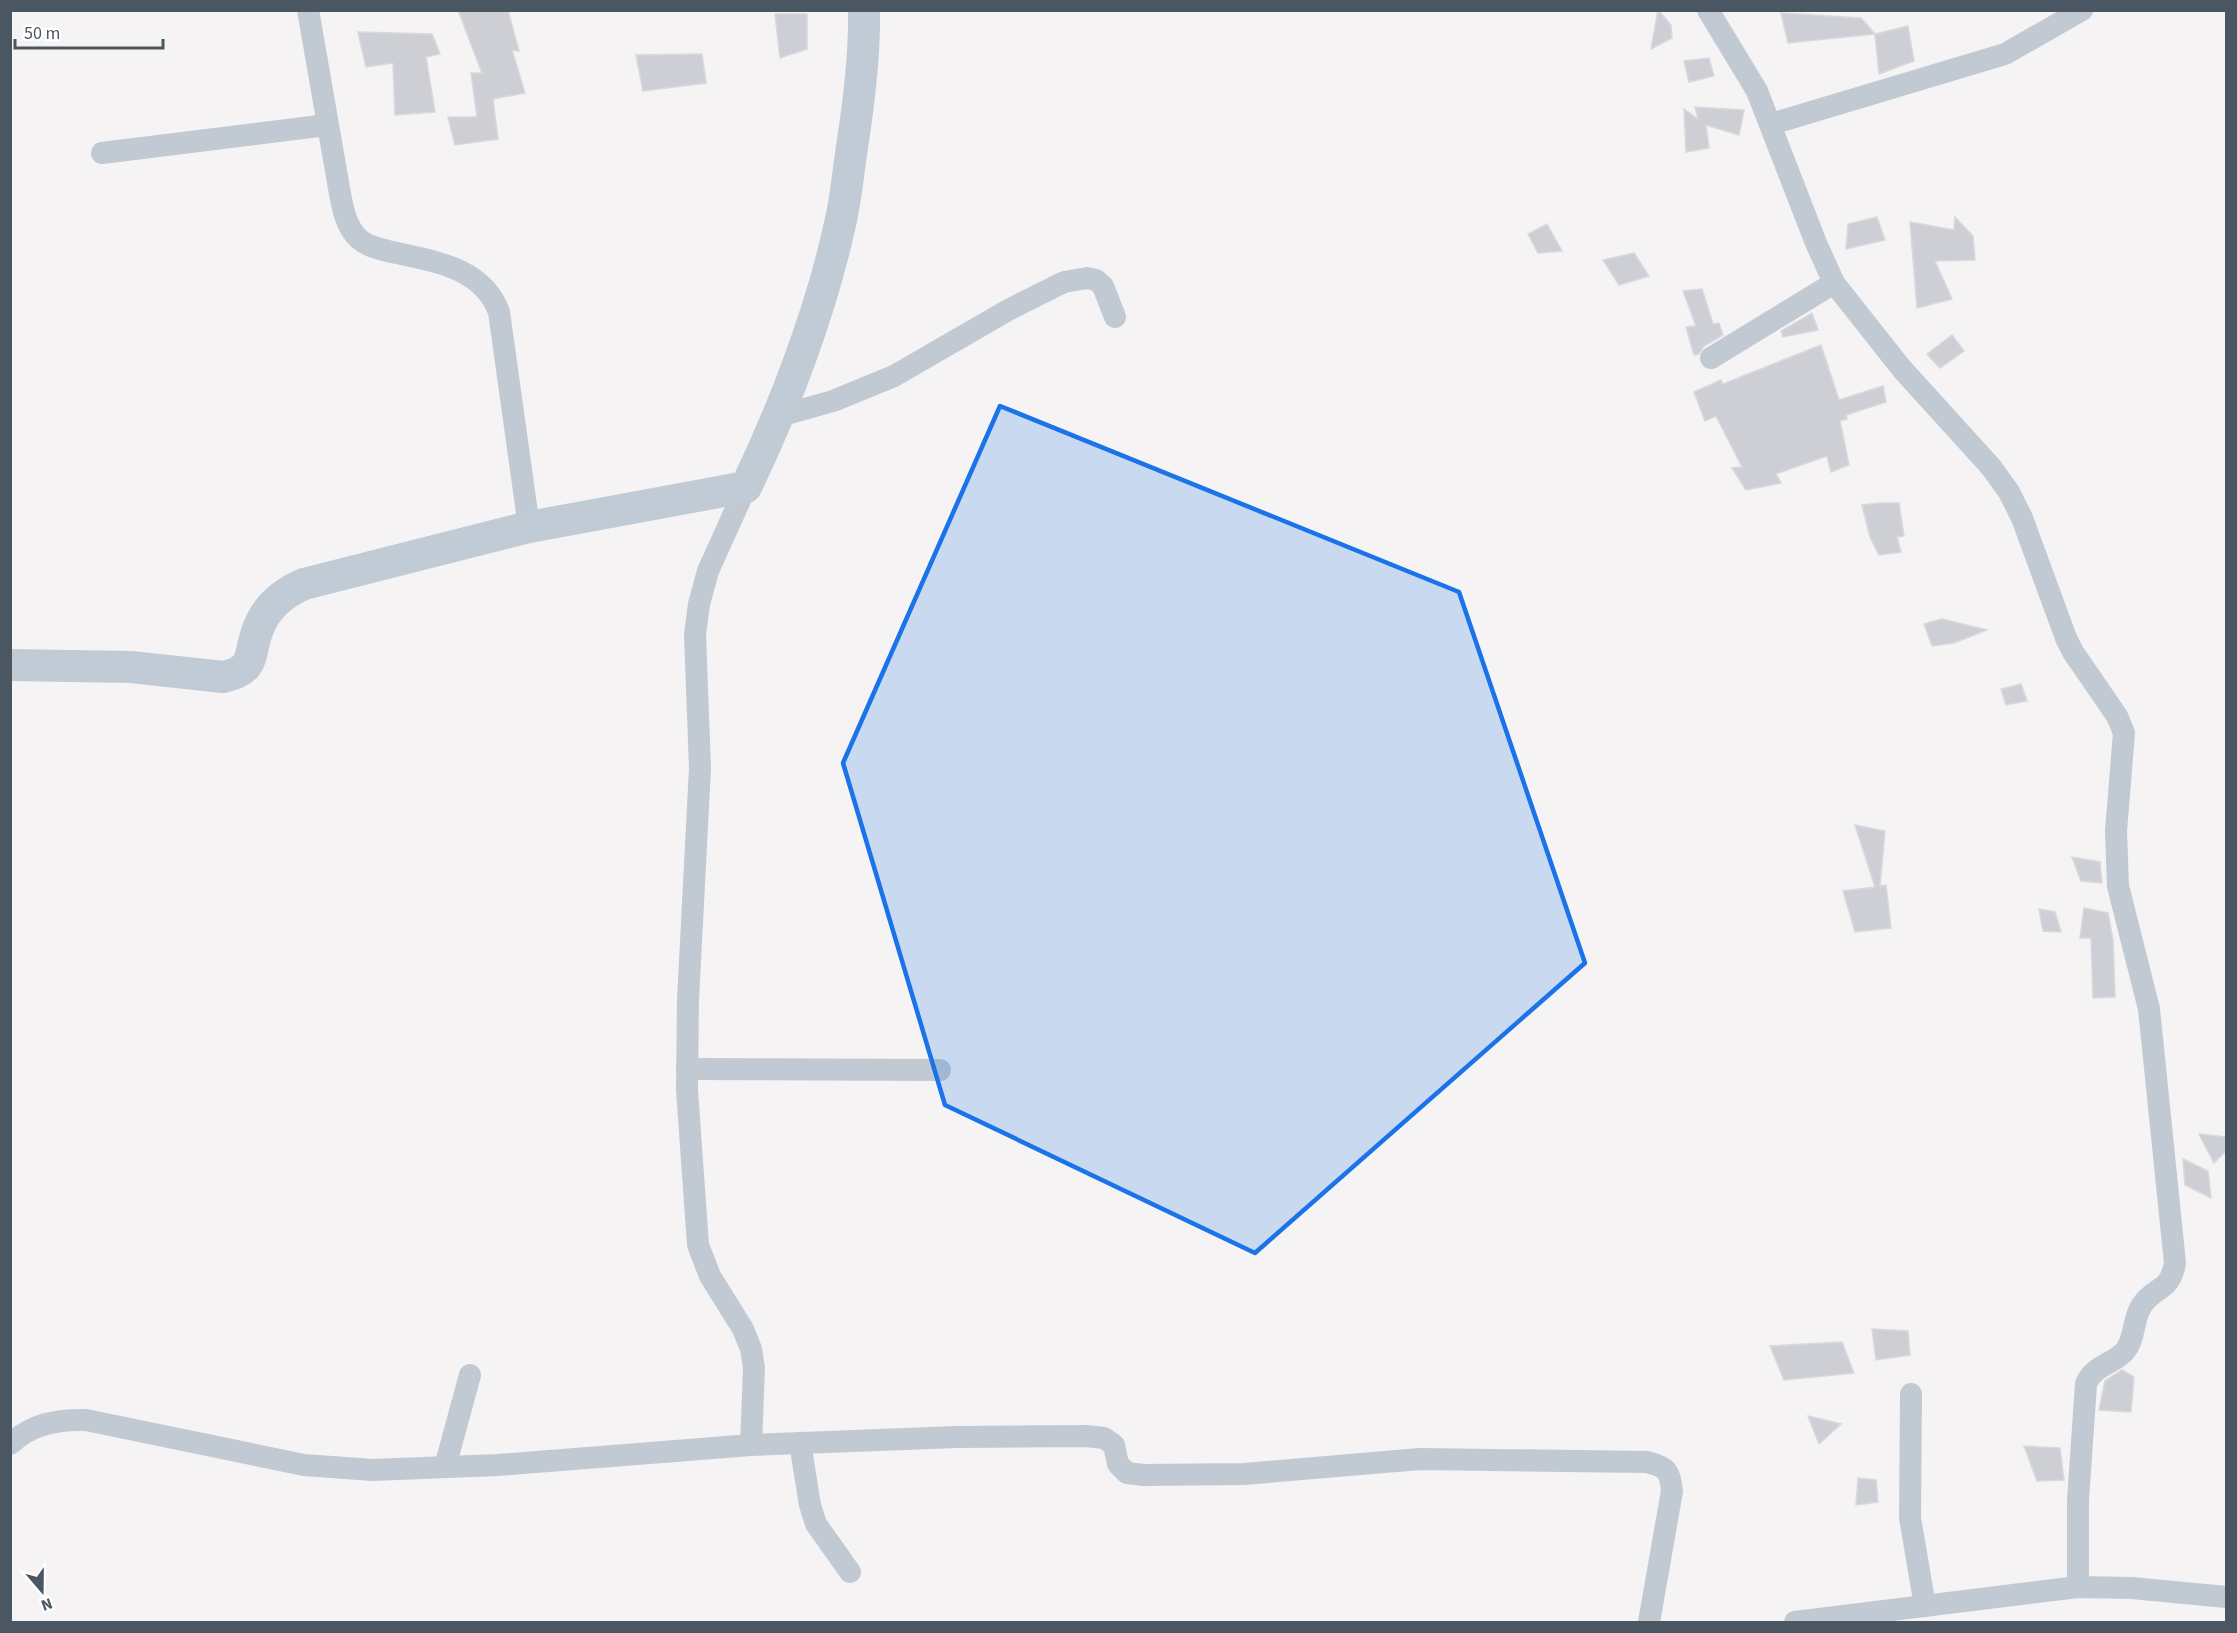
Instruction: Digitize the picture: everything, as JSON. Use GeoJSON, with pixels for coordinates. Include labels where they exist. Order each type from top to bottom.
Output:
{"type":"FeatureCollection","features":[{"type":"Feature","properties":{"kind":"street"},"geometry":{"type":"LineString","coordinates":[[308,10],[327,125],[344,211],[351,228],[359,239],[373,247],[429,260],[476,279],[494,297],[499,312],[530,527]]}},
{"type":"Feature","properties":{"kind":"street"},"geometry":{"type":"LineString","coordinates":[[751,1444],[754,1368],[751,1349],[743,1329],[710,1276],[698,1245],[687,1090],[688,1000],[700,768],[695,634],[699,604],[708,571],[776,417],[828,274],[840,222],[860,93],[864,10]]}},
{"type":"Feature","properties":{"kind":"street"},"geometry":{"type":"LineString","coordinates":[[1708,10],[1747,73],[1771,124],[1816,243],[1834,283],[1902,369],[1991,467],[2009,492],[2022,518],[2066,638],[2117,716],[2124,733],[2115,831],[2118,886],[2150,1010],[2175,1263],[2170,1282],[2144,1302],[2139,1309],[2132,1337],[2124,1352],[2095,1370],[2089,1376],[2086,1384],[2078,1500],[2078,1587]]}},
{"type":"Feature","properties":{"kind":"street"},"geometry":{"type":"LineString","coordinates":[[1771,124],[2005,54],[2082,10]]}},
{"type":"Feature","properties":{"kind":"street"},"geometry":{"type":"LineString","coordinates":[[102,153],[327,125]]}},
{"type":"Feature","properties":{"kind":"street"},"geometry":{"type":"LineString","coordinates":[[776,417],[833,401],[894,376],[1010,309],[1064,282],[1087,278],[1096,280],[1103,286],[1115,317]]}},
{"type":"Feature","properties":{"kind":"street"},"geometry":{"type":"LineString","coordinates":[[1711,358],[1834,283]]}},
{"type":"Feature","properties":{"kind":"street"},"geometry":{"type":"LineString","coordinates":[[10,665],[93,665],[223,676],[236,674],[249,662],[257,629],[265,615],[280,597],[292,589],[384,562],[530,527],[746,487]]}},
{"type":"Feature","properties":{"kind":"street"},"geometry":{"type":"LineString","coordinates":[[687,1069],[940,1070]]}},
{"type":"Feature","properties":{"kind":"street"},"geometry":{"type":"LineString","coordinates":[[445,1467],[470,1375]]}},
{"type":"Feature","properties":{"kind":"street"},"geometry":{"type":"LineString","coordinates":[[1911,1394],[1910,1518],[1925,1606]]}},
{"type":"Feature","properties":{"kind":"street"},"geometry":{"type":"LineString","coordinates":[[10,1444],[39,1425],[65,1419],[86,1420],[211,1447],[326,1468],[373,1470],[498,1465],[751,1444],[957,1437],[1086,1436],[1104,1438],[1114,1445],[1118,1464],[1127,1473],[1144,1475],[1244,1474],[1420,1459],[1647,1462],[1661,1466],[1671,1476],[1672,1491],[1649,1623]]}},
{"type":"Feature","properties":{"kind":"street"},"geometry":{"type":"LineString","coordinates":[[800,1443],[810,1505],[816,1524],[850,1572]]}},
{"type":"Feature","properties":{"kind":"street"},"geometry":{"type":"LineString","coordinates":[[1796,1623],[2078,1587],[2132,1588],[2226,1597]]}},
{"type":"Feature","properties":{"kind":"highlighted area"},"geometry":{"type":"Polygon","coordinates":[[[1000,406],[1459,592],[1585,963],[1255,1253],[945,1105],[843,763],[1000,406]]]}},
{"type":"Feature","properties":{"kind":"building"},"geometry":{"type":"Polygon","coordinates":[[[458,10],[508,10],[519,51],[512,50],[525,93],[493,99],[498,139],[455,145],[448,117],[477,117],[471,73],[482,73],[458,10]]]}},
{"type":"Feature","properties":{"kind":"building"},"geometry":{"type":"Polygon","coordinates":[[[1658,10],[1671,25],[1672,38],[1651,49],[1658,10]]]}},
{"type":"Feature","properties":{"kind":"building"},"geometry":{"type":"Polygon","coordinates":[[[1781,13],[1861,18],[1875,34],[1788,43],[1781,13]]]}},
{"type":"Feature","properties":{"kind":"building"},"geometry":{"type":"Polygon","coordinates":[[[775,14],[807,14],[807,49],[780,58],[775,14]]]}},
{"type":"Feature","properties":{"kind":"building"},"geometry":{"type":"Polygon","coordinates":[[[1908,26],[1914,61],[1879,74],[1875,34],[1908,26]]]}},
{"type":"Feature","properties":{"kind":"building"},"geometry":{"type":"Polygon","coordinates":[[[358,32],[432,34],[440,54],[426,57],[435,112],[395,115],[393,63],[366,67],[358,32]]]}},
{"type":"Feature","properties":{"kind":"building"},"geometry":{"type":"Polygon","coordinates":[[[702,54],[706,83],[643,91],[636,55],[702,54]]]}},
{"type":"Feature","properties":{"kind":"building"},"geometry":{"type":"Polygon","coordinates":[[[1709,58],[1714,76],[1689,82],[1684,61],[1709,58]]]}},
{"type":"Feature","properties":{"kind":"building"},"geometry":{"type":"Polygon","coordinates":[[[1695,107],[1744,110],[1739,135],[1706,125],[1709,148],[1686,152],[1684,109],[1698,119],[1695,107]]]}},
{"type":"Feature","properties":{"kind":"building"},"geometry":{"type":"Polygon","coordinates":[[[1877,217],[1885,240],[1846,249],[1848,224],[1877,217]]]}},
{"type":"Feature","properties":{"kind":"building"},"geometry":{"type":"Polygon","coordinates":[[[1955,217],[1973,236],[1975,260],[1935,261],[1952,299],[1917,308],[1910,222],[1954,230],[1955,217]]]}},
{"type":"Feature","properties":{"kind":"building"},"geometry":{"type":"Polygon","coordinates":[[[1547,224],[1562,251],[1538,253],[1528,234],[1547,224]]]}},
{"type":"Feature","properties":{"kind":"building"},"geometry":{"type":"Polygon","coordinates":[[[1634,253],[1649,276],[1619,285],[1603,260],[1634,253]]]}},
{"type":"Feature","properties":{"kind":"building"},"geometry":{"type":"Polygon","coordinates":[[[1702,289],[1713,324],[1719,323],[1723,335],[1704,346],[1699,354],[1694,355],[1686,327],[1696,326],[1683,291],[1702,289]]]}},
{"type":"Feature","properties":{"kind":"building"},"geometry":{"type":"Polygon","coordinates":[[[1812,313],[1818,330],[1783,337],[1781,331],[1812,313]]]}},
{"type":"Feature","properties":{"kind":"building"},"geometry":{"type":"Polygon","coordinates":[[[1952,335],[1964,351],[1940,368],[1927,354],[1952,335]]]}},
{"type":"Feature","properties":{"kind":"building"},"geometry":{"type":"Polygon","coordinates":[[[1821,345],[1839,400],[1883,386],[1886,402],[1846,415],[1847,419],[1840,421],[1849,465],[1831,472],[1827,456],[1776,474],[1781,483],[1746,490],[1732,468],[1742,467],[1716,416],[1705,421],[1694,392],[1721,380],[1723,384],[1821,345]]]}},
{"type":"Feature","properties":{"kind":"building"},"geometry":{"type":"Polygon","coordinates":[[[1899,503],[1904,536],[1897,537],[1901,552],[1879,555],[1870,537],[1862,505],[1899,503]]]}},
{"type":"Feature","properties":{"kind":"building"},"geometry":{"type":"Polygon","coordinates":[[[1942,619],[1987,630],[1954,643],[1932,646],[1924,624],[1942,619]]]}},
{"type":"Feature","properties":{"kind":"building"},"geometry":{"type":"Polygon","coordinates":[[[2021,684],[2027,701],[2006,705],[2001,689],[2021,684]]]}},
{"type":"Feature","properties":{"kind":"building"},"geometry":{"type":"Polygon","coordinates":[[[1855,825],[1885,831],[1880,886],[1886,885],[1891,928],[1855,932],[1843,891],[1875,887],[1855,825]]]}},
{"type":"Feature","properties":{"kind":"building"},"geometry":{"type":"Polygon","coordinates":[[[2072,857],[2100,862],[2102,883],[2081,881],[2072,857]]]}},
{"type":"Feature","properties":{"kind":"building"},"geometry":{"type":"Polygon","coordinates":[[[2084,908],[2108,913],[2113,940],[2115,997],[2093,998],[2091,938],[2080,938],[2084,908]]]}},
{"type":"Feature","properties":{"kind":"building"},"geometry":{"type":"Polygon","coordinates":[[[2039,909],[2055,912],[2061,932],[2043,931],[2039,909]]]}},
{"type":"Feature","properties":{"kind":"building"},"geometry":{"type":"Polygon","coordinates":[[[2199,1134],[2226,1137],[2226,1151],[2214,1163],[2199,1134]]]}},
{"type":"Feature","properties":{"kind":"building"},"geometry":{"type":"Polygon","coordinates":[[[2183,1159],[2208,1171],[2211,1198],[2185,1185],[2183,1159]]]}},
{"type":"Feature","properties":{"kind":"building"},"geometry":{"type":"Polygon","coordinates":[[[1872,1329],[1908,1331],[1910,1355],[1876,1360],[1872,1329]]]}},
{"type":"Feature","properties":{"kind":"building"},"geometry":{"type":"Polygon","coordinates":[[[1842,1342],[1854,1373],[1784,1380],[1770,1346],[1842,1342]]]}},
{"type":"Feature","properties":{"kind":"building"},"geometry":{"type":"Polygon","coordinates":[[[2122,1370],[2134,1377],[2131,1412],[2099,1410],[2105,1381],[2122,1370]]]}},
{"type":"Feature","properties":{"kind":"building"},"geometry":{"type":"Polygon","coordinates":[[[1808,1416],[1841,1424],[1819,1444],[1808,1416]]]}},
{"type":"Feature","properties":{"kind":"building"},"geometry":{"type":"Polygon","coordinates":[[[2024,1446],[2060,1448],[2064,1480],[2037,1481],[2024,1446]]]}},
{"type":"Feature","properties":{"kind":"building"},"geometry":{"type":"Polygon","coordinates":[[[1858,1478],[1876,1480],[1878,1502],[1856,1505],[1858,1478]]]}}]}
